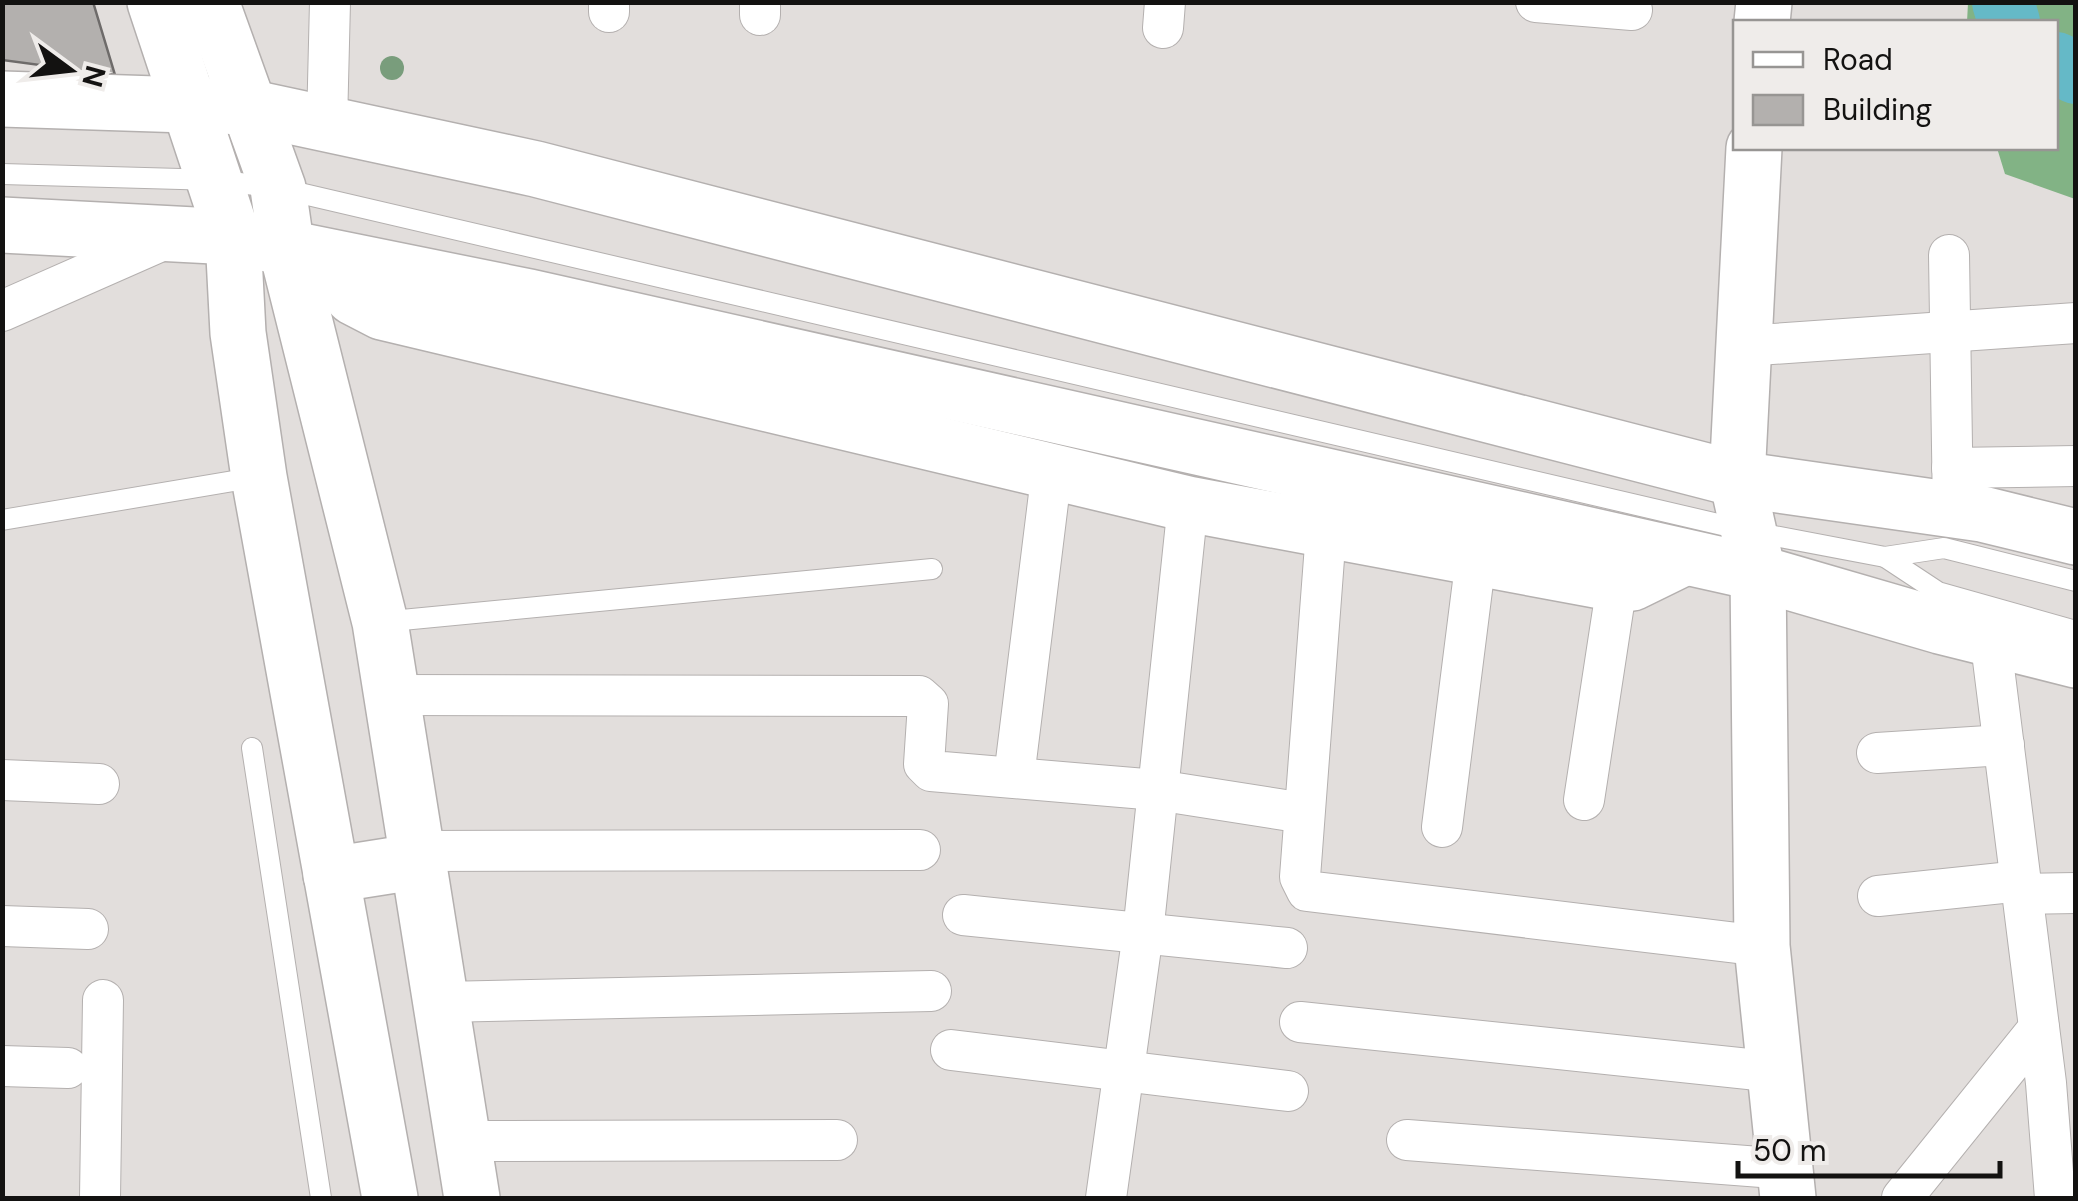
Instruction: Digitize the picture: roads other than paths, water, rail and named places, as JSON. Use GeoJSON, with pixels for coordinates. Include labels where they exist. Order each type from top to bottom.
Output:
{"type":"FeatureCollection","features":[{"type":"Feature","properties":{"kind":"main road"},"geometry":{"type":"LineString","coordinates":[[155,2],[233,237],[238,333],[258,476],[390,1198]]}},
{"type":"Feature","properties":{"kind":"main road"},"geometry":{"type":"LineString","coordinates":[[210,2],[302,253],[394,695],[472,1198]]}},
{"type":"Feature","properties":{"kind":"main road"},"geometry":{"type":"LineString","coordinates":[[19,97],[191,108],[248,107],[348,128],[555,174],[1659,459],[1748,528],[1940,626],[2076,660]]}},
{"type":"Feature","properties":{"kind":"main road"},"geometry":{"type":"LineString","coordinates":[[1754,150],[1744,346],[1748,528],[1762,946],[1788,1184]]}},
{"type":"Feature","properties":{"kind":"main road"},"geometry":{"type":"LineString","coordinates":[[14,232],[233,237],[530,298],[1683,558]]}},
{"type":"Feature","properties":{"kind":"main road"},"geometry":{"type":"LineString","coordinates":[[302,253],[353,298],[382,312],[1188,504],[1617,584],[1632,583],[1748,528],[1953,489],[2076,537]]}},
{"type":"Feature","properties":{"kind":"main road"},"geometry":{"type":"LineString","coordinates":[[331,874],[419,856]]}},
{"type":"Feature","properties":{"kind":"street"},"geometry":{"type":"LineString","coordinates":[[330,2],[348,128]]}},
{"type":"Feature","properties":{"kind":"street"},"geometry":{"type":"LineString","coordinates":[[1536,2],[1632,10]]}},
{"type":"Feature","properties":{"kind":"street"},"geometry":{"type":"LineString","coordinates":[[2,311],[174,235]]}},
{"type":"Feature","properties":{"kind":"street"},"geometry":{"type":"LineString","coordinates":[[1949,255],[1953,489],[2076,466]]}},
{"type":"Feature","properties":{"kind":"street"},"geometry":{"type":"LineString","coordinates":[[1744,346],[2076,323]]}},
{"type":"Feature","properties":{"kind":"street"},"geometry":{"type":"LineString","coordinates":[[1014,777],[1052,470]]}},
{"type":"Feature","properties":{"kind":"street"},"geometry":{"type":"LineString","coordinates":[[1106,1198],[1143,933],[1188,504]]}},
{"type":"Feature","properties":{"kind":"street"},"geometry":{"type":"LineString","coordinates":[[1326,532],[1302,886],[1314,893],[1762,946]]}},
{"type":"Feature","properties":{"kind":"street"},"geometry":{"type":"LineString","coordinates":[[1442,827],[1476,558]]}},
{"type":"Feature","properties":{"kind":"street"},"geometry":{"type":"LineString","coordinates":[[1584,800],[1617,584]]}},
{"type":"Feature","properties":{"kind":"street"},"geometry":{"type":"LineString","coordinates":[[1990,636],[2040,1028],[2061,1087],[2055,1198]]}},
{"type":"Feature","properties":{"kind":"street"},"geometry":{"type":"LineString","coordinates":[[394,695],[920,696],[928,704],[924,764],[927,769],[1156,790],[1304,814]]}},
{"type":"Feature","properties":{"kind":"street"},"geometry":{"type":"LineString","coordinates":[[1877,753],[2004,745]]}},
{"type":"Feature","properties":{"kind":"street"},"geometry":{"type":"LineString","coordinates":[[2,780],[99,784]]}},
{"type":"Feature","properties":{"kind":"street"},"geometry":{"type":"LineString","coordinates":[[419,856],[920,850]]}},
{"type":"Feature","properties":{"kind":"street"},"geometry":{"type":"LineString","coordinates":[[1878,896],[2022,888],[2076,892]]}},
{"type":"Feature","properties":{"kind":"street"},"geometry":{"type":"LineString","coordinates":[[962,914],[1288,948]]}},
{"type":"Feature","properties":{"kind":"street"},"geometry":{"type":"LineString","coordinates":[[2,926],[88,929]]}},
{"type":"Feature","properties":{"kind":"street"},"geometry":{"type":"LineString","coordinates":[[443,1002],[931,992]]}},
{"type":"Feature","properties":{"kind":"street"},"geometry":{"type":"LineString","coordinates":[[100,1198],[102,1000]]}},
{"type":"Feature","properties":{"kind":"street"},"geometry":{"type":"LineString","coordinates":[[1300,1022],[1777,1072]]}},
{"type":"Feature","properties":{"kind":"street"},"geometry":{"type":"LineString","coordinates":[[1902,1198],[2040,1028]]}},
{"type":"Feature","properties":{"kind":"street"},"geometry":{"type":"LineString","coordinates":[[952,1050],[1288,1090]]}},
{"type":"Feature","properties":{"kind":"street"},"geometry":{"type":"LineString","coordinates":[[2,1066],[68,1068]]}},
{"type":"Feature","properties":{"kind":"street"},"geometry":{"type":"LineString","coordinates":[[465,1141],[838,1140]]}},
{"type":"Feature","properties":{"kind":"street"},"geometry":{"type":"LineString","coordinates":[[1407,1140],[1788,1184]]}},
{"type":"Feature","properties":{"kind":"lane"},"geometry":{"type":"LineString","coordinates":[[2,174],[216,180],[278,188],[1748,528],[1885,557],[1944,548],[2076,581]]}},
{"type":"Feature","properties":{"kind":"lane"},"geometry":{"type":"LineString","coordinates":[[2,520],[258,476]]}},
{"type":"Feature","properties":{"kind":"lane"},"geometry":{"type":"LineString","coordinates":[[1885,557],[1938,592],[2076,631]]}},
{"type":"Feature","properties":{"kind":"lane"},"geometry":{"type":"LineString","coordinates":[[380,622],[932,569]]}},
{"type":"Feature","properties":{"kind":"lane"},"geometry":{"type":"LineString","coordinates":[[252,748],[321,1198]]}},
{"type":"Feature","properties":{"kind":"waterway"},"geometry":{"type":"LineString","coordinates":[[2003,2],[2008,20]]}},
{"type":"Feature","properties":{"kind":"waterway"},"geometry":{"type":"LineString","coordinates":[[2058,64],[2076,73]]}}]}
